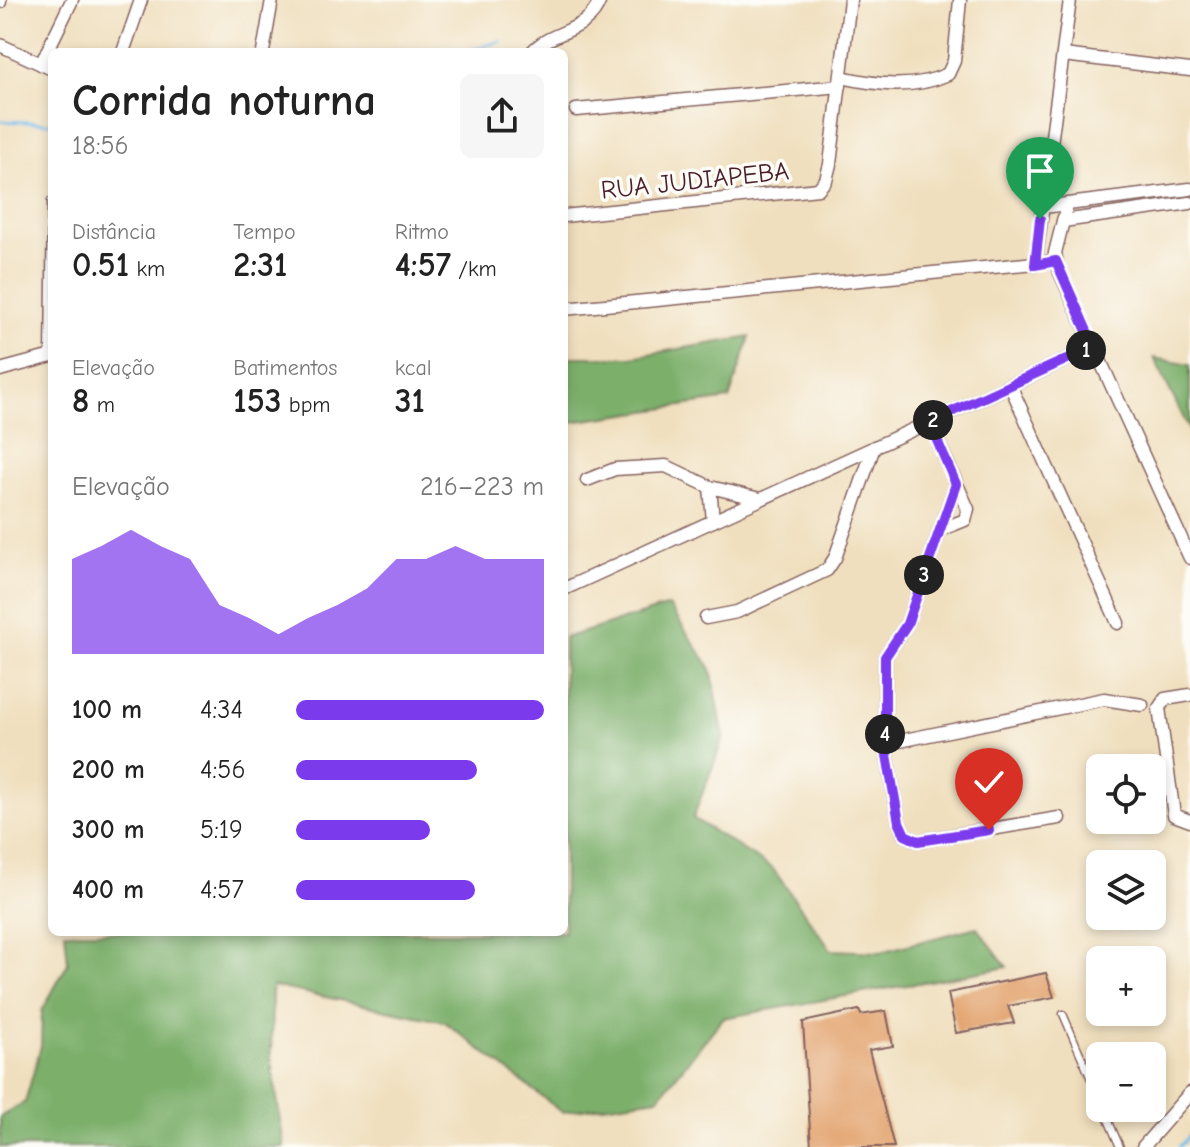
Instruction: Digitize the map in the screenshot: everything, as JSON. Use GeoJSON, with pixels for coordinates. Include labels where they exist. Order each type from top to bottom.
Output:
{"type":"FeatureCollection","features":[{"type":"Feature","properties":{"kind":"street"},"geometry":{"type":"LineString","coordinates":[[53,48],[72,0]]}},
{"type":"Feature","properties":{"kind":"street"},"geometry":{"type":"LineString","coordinates":[[124,48],[141,0]]}},
{"type":"Feature","properties":{"kind":"street"},"geometry":{"type":"LineString","coordinates":[[264,48],[272,0]]}},
{"type":"Feature","properties":{"kind":"street"},"geometry":{"type":"LineString","coordinates":[[540,48],[580,27],[596,11],[600,0]]}},
{"type":"Feature","properties":{"kind":"street"},"geometry":{"type":"LineString","coordinates":[[840,81],[850,0]]}},
{"type":"Feature","properties":{"kind":"street"},"geometry":{"type":"LineString","coordinates":[[576,110],[840,81],[897,85],[935,80],[948,74],[954,61],[960,0]]}},
{"type":"Feature","properties":{"kind":"street"},"geometry":{"type":"LineString","coordinates":[[1035,265],[1070,0]]}},
{"type":"Feature","properties":{"kind":"street"},"geometry":{"type":"LineString","coordinates":[[0,45],[46,67]]}},
{"type":"Feature","properties":{"kind":"street"},"geometry":{"type":"LineString","coordinates":[[1063,55],[1190,70]]}},
{"type":"Feature","properties":{"kind":"street","name":"RUA JUDIAPEBA"},"geometry":{"type":"LineString","coordinates":[[568,216],[818,189],[826,180],[830,164],[840,81]]}},
{"type":"Feature","properties":{"kind":"street"},"geometry":{"type":"LineString","coordinates":[[1043,207],[1190,189]]}},
{"type":"Feature","properties":{"kind":"street"},"geometry":{"type":"LineString","coordinates":[[1063,221],[1190,203]]}},
{"type":"Feature","properties":{"kind":"street"},"geometry":{"type":"LineString","coordinates":[[1067,205],[1056,261],[1190,558]]}},
{"type":"Feature","properties":{"kind":"street"},"geometry":{"type":"LineString","coordinates":[[568,309],[1056,261]]}},
{"type":"Feature","properties":{"kind":"street"},"geometry":{"type":"LineString","coordinates":[[568,587],[1094,347]]}},
{"type":"Feature","properties":{"kind":"street"},"geometry":{"type":"LineString","coordinates":[[0,370],[48,357]]}},
{"type":"Feature","properties":{"kind":"street"},"geometry":{"type":"LineString","coordinates":[[1010,385],[1118,623]]}},
{"type":"Feature","properties":{"kind":"street"},"geometry":{"type":"LineString","coordinates":[[929,422],[967,503],[967,517],[940,530]]}},
{"type":"Feature","properties":{"kind":"street"},"geometry":{"type":"LineString","coordinates":[[706,618],[737,612],[827,570],[835,558],[874,447]]}},
{"type":"Feature","properties":{"kind":"street"},"geometry":{"type":"LineString","coordinates":[[587,480],[615,469],[666,466],[710,487],[760,499]]}},
{"type":"Feature","properties":{"kind":"street"},"geometry":{"type":"LineString","coordinates":[[956,484],[907,624],[885,657],[885,744],[899,822],[905,835],[918,841],[1059,818]]}},
{"type":"Feature","properties":{"kind":"street"},"geometry":{"type":"LineString","coordinates":[[710,487],[713,521]]}},
{"type":"Feature","properties":{"kind":"street"},"geometry":{"type":"LineString","coordinates":[[1190,695],[1165,699],[1159,708],[1174,815],[1190,821]]}},
{"type":"Feature","properties":{"kind":"street"},"geometry":{"type":"LineString","coordinates":[[885,744],[1104,699],[1142,705]]}},
{"type":"Feature","properties":{"kind":"street"},"geometry":{"type":"LineString","coordinates":[[1143,1147],[1190,1093]]}},
{"type":"Feature","properties":{"kind":"lane"},"geometry":{"type":"LineString","coordinates":[[1063,1014],[1086,1067]]}},
{"type":"Feature","properties":{"kind":"lane"},"geometry":{"type":"LineString","coordinates":[[1109,1122],[1120,1147]]}},
{"type":"Feature","properties":{"kind":"green space"},"geometry":{"type":"Polygon","coordinates":[[[750,337],[729,399],[568,422],[568,357],[631,357],[750,337]]]}},
{"type":"Feature","properties":{"kind":"green space"},"geometry":{"type":"Polygon","coordinates":[[[1154,358],[1190,365],[1190,431],[1154,358]]]}},
{"type":"Feature","properties":{"kind":"green space"},"geometry":{"type":"Polygon","coordinates":[[[669,606],[711,669],[724,737],[693,818],[773,869],[831,950],[881,952],[977,927],[1007,967],[723,1018],[658,1098],[562,1112],[445,1022],[272,986],[271,1057],[284,1147],[0,1147],[0,1117],[25,1102],[41,1046],[42,1011],[68,963],[65,936],[568,936],[568,637],[669,606]]]}},
{"type":"Feature","properties":{"kind":"building"},"geometry":{"type":"Polygon","coordinates":[[[1046,973],[1054,997],[1008,1006],[1014,1023],[956,1033],[948,993],[1046,973]]]}},
{"type":"Feature","properties":{"kind":"building"},"geometry":{"type":"Polygon","coordinates":[[[859,1010],[861,1015],[886,1011],[893,1046],[869,1050],[894,1147],[811,1147],[803,1022],[859,1010]]]}},
{"type":"Feature","properties":{"kind":"waterway"},"geometry":{"type":"LineString","coordinates":[[478,48],[501,41]]}},
{"type":"Feature","properties":{"kind":"waterway"},"geometry":{"type":"LineString","coordinates":[[0,121],[48,123]]}},
{"type":"Feature","properties":{"kind":"waterway"},"geometry":{"type":"LineString","coordinates":[[1179,1147],[1190,1135]]}},
{"type":"Feature","properties":{"kind":"route"},"geometry":{"type":"LineString","coordinates":[[989,830],[918,841],[905,835],[899,822],[885,744],[885,657],[894,648],[907,624],[956,484],[929,422],[1094,347],[1056,261],[1035,265],[1040,219]]}}]}
